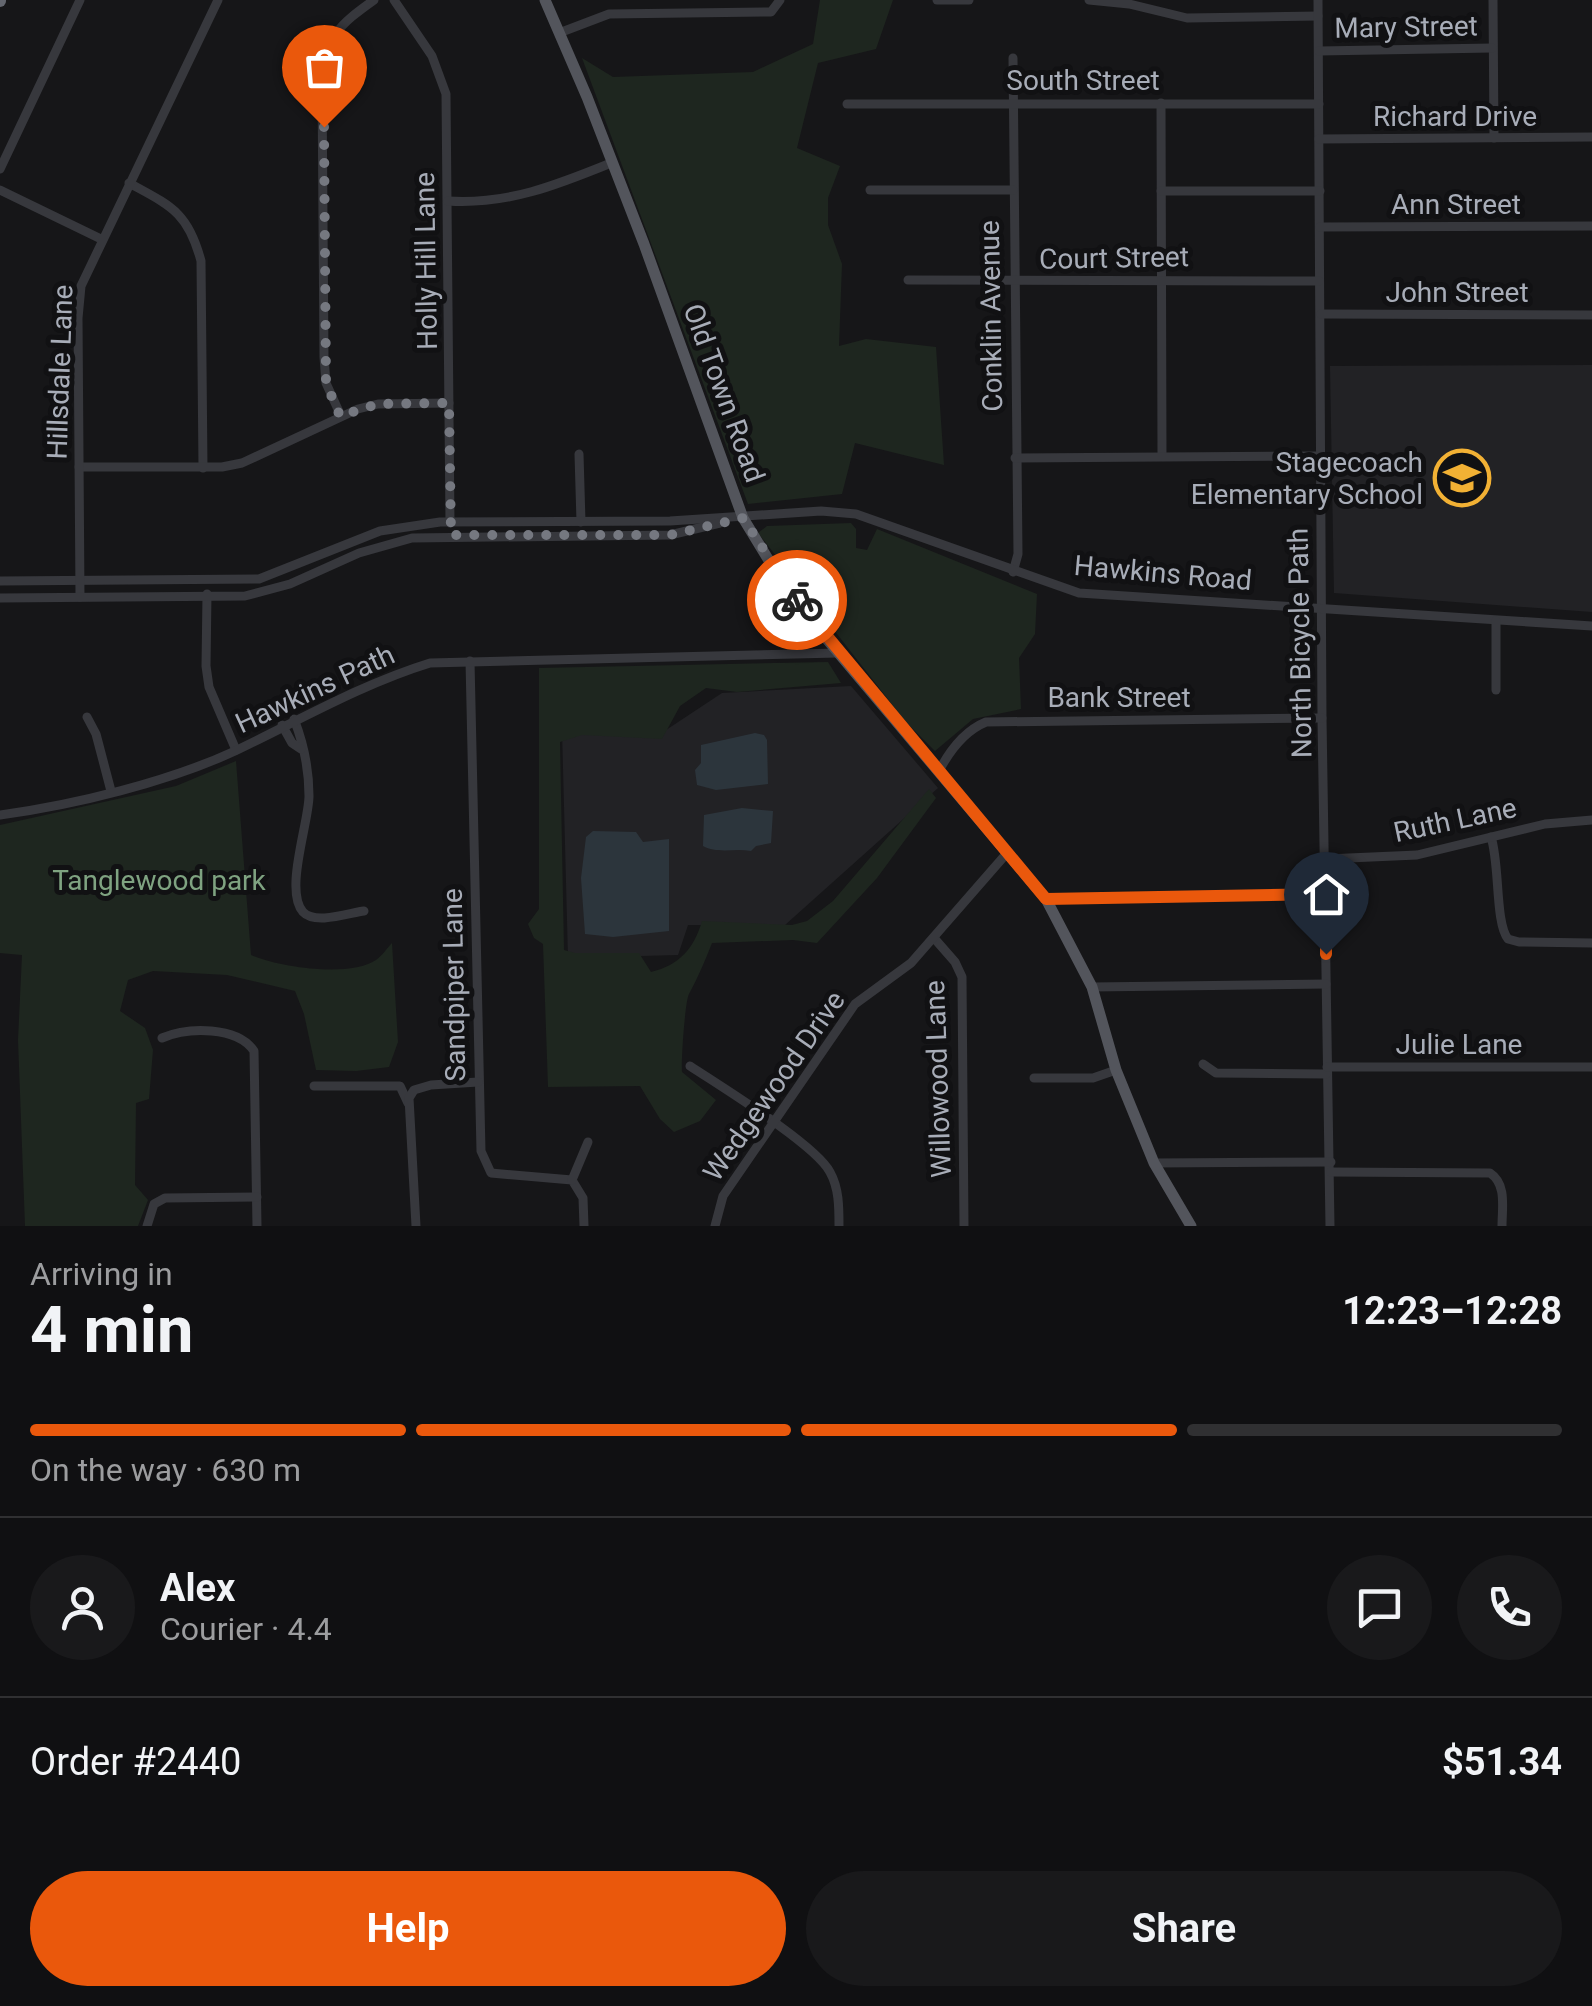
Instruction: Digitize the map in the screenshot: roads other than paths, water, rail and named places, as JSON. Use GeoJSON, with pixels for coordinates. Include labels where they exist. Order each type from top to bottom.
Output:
{"type":"FeatureCollection","features":[{"type":"Feature","properties":{"kind":"main road","name":"Old Town Road"},"geometry":{"type":"LineString","coordinates":[[544,0],[644,244],[743,518],[768,559],[838,653],[1046,899],[1092,987],[1116,1070],[1154,1164],[1191,1226]]}},
{"type":"Feature","properties":{"kind":"street"},"geometry":{"type":"LineString","coordinates":[[0,169],[80,0]]}},
{"type":"Feature","properties":{"kind":"street","name":"Hillsdale Lane"},"geometry":{"type":"LineString","coordinates":[[80,597],[81,286],[218,0]]}},
{"type":"Feature","properties":{"kind":"street"},"geometry":{"type":"LineString","coordinates":[[340,416],[326,383],[324,357],[322,81],[330,40],[340,25],[374,0]]}},
{"type":"Feature","properties":{"kind":"street","name":"Holly Hill Lane"},"geometry":{"type":"LineString","coordinates":[[394,0],[432,56],[446,94],[451,535]]}},
{"type":"Feature","properties":{"kind":"street"},"geometry":{"type":"LineString","coordinates":[[608,0],[608,14]]}},
{"type":"Feature","properties":{"kind":"street"},"geometry":{"type":"LineString","coordinates":[[694,0],[694,13]]}},
{"type":"Feature","properties":{"kind":"street"},"geometry":{"type":"LineString","coordinates":[[559,33],[608,14],[772,12],[780,0]]}},
{"type":"Feature","properties":{"kind":"street"},"geometry":{"type":"LineString","coordinates":[[937,0],[969,0]]}},
{"type":"Feature","properties":{"kind":"street"},"geometry":{"type":"LineString","coordinates":[[1088,0],[1129,4],[1187,18],[1318,16]]}},
{"type":"Feature","properties":{"kind":"street","name":"North Bicycle Path"},"geometry":{"type":"LineString","coordinates":[[1318,0],[1322,718],[1330,1226]]}},
{"type":"Feature","properties":{"kind":"street"},"geometry":{"type":"LineString","coordinates":[[1492,0],[1494,138]]}},
{"type":"Feature","properties":{"kind":"street","name":"Mary Street"},"geometry":{"type":"LineString","coordinates":[[1320,50],[1492,48]]}},
{"type":"Feature","properties":{"kind":"street","name":"Conklin Avenue"},"geometry":{"type":"LineString","coordinates":[[1013,58],[1018,554],[1013,572]]}},
{"type":"Feature","properties":{"kind":"street"},"geometry":{"type":"LineString","coordinates":[[1161,103],[1162,455]]}},
{"type":"Feature","properties":{"kind":"street","name":"South Street"},"geometry":{"type":"LineString","coordinates":[[847,104],[1319,104]]}},
{"type":"Feature","properties":{"kind":"street","name":"Richard Drive"},"geometry":{"type":"LineString","coordinates":[[1319,139],[1592,137]]}},
{"type":"Feature","properties":{"kind":"street"},"geometry":{"type":"LineString","coordinates":[[448,201],[517,198],[610,163]]}},
{"type":"Feature","properties":{"kind":"street"},"geometry":{"type":"LineString","coordinates":[[129,183],[180,213],[196,240],[201,261],[203,468]]}},
{"type":"Feature","properties":{"kind":"street"},"geometry":{"type":"LineString","coordinates":[[0,190],[101,238]]}},
{"type":"Feature","properties":{"kind":"street"},"geometry":{"type":"LineString","coordinates":[[870,190],[1012,190]]}},
{"type":"Feature","properties":{"kind":"street"},"geometry":{"type":"LineString","coordinates":[[1161,191],[1320,191]]}},
{"type":"Feature","properties":{"kind":"street","name":"Ann Street"},"geometry":{"type":"LineString","coordinates":[[1320,226],[1592,226]]}},
{"type":"Feature","properties":{"kind":"street","name":"Court Street"},"geometry":{"type":"LineString","coordinates":[[908,280],[1320,281]]}},
{"type":"Feature","properties":{"kind":"street","name":"John Street"},"geometry":{"type":"LineString","coordinates":[[1321,314],[1592,315]]}},
{"type":"Feature","properties":{"kind":"street"},"geometry":{"type":"LineString","coordinates":[[78,467],[203,468],[242,464],[340,416],[378,404],[449,403]]}},
{"type":"Feature","properties":{"kind":"street"},"geometry":{"type":"LineString","coordinates":[[579,454],[582,535]]}},
{"type":"Feature","properties":{"kind":"street"},"geometry":{"type":"LineString","coordinates":[[1016,458],[1320,456]]}},
{"type":"Feature","properties":{"kind":"street","name":"Hawkins Road"},"geometry":{"type":"LineString","coordinates":[[743,518],[821,511],[856,514],[1079,593],[1592,626]]}},
{"type":"Feature","properties":{"kind":"street"},"geometry":{"type":"LineString","coordinates":[[0,581],[259,579],[380,532],[450,522],[743,518]]}},
{"type":"Feature","properties":{"kind":"street"},"geometry":{"type":"LineString","coordinates":[[0,598],[259,594],[359,553],[412,538],[670,535],[743,518]]}},
{"type":"Feature","properties":{"kind":"street"},"geometry":{"type":"LineString","coordinates":[[206,582],[209,687],[236,750]]}},
{"type":"Feature","properties":{"kind":"street"},"geometry":{"type":"LineString","coordinates":[[1496,621],[1496,690]]}},
{"type":"Feature","properties":{"kind":"street","name":"Hawkins Path"},"geometry":{"type":"LineString","coordinates":[[0,815],[175,775],[398,673],[430,663],[838,653]]}},
{"type":"Feature","properties":{"kind":"street","name":"Sandpiper Lane"},"geometry":{"type":"LineString","coordinates":[[470,662],[482,1151],[492,1173],[572,1180]]}},
{"type":"Feature","properties":{"kind":"street"},"geometry":{"type":"LineString","coordinates":[[87,717],[96,734],[111,791]]}},
{"type":"Feature","properties":{"kind":"street","name":"Bank Street"},"geometry":{"type":"LineString","coordinates":[[939,771],[961,739],[973,727],[986,722],[1322,718]]}},
{"type":"Feature","properties":{"kind":"street"},"geometry":{"type":"LineString","coordinates":[[294,720],[308,775],[309,798],[298,865],[298,901],[303,912],[323,918],[364,911]]}},
{"type":"Feature","properties":{"kind":"street"},"geometry":{"type":"LineString","coordinates":[[282,725],[292,743],[301,749]]}},
{"type":"Feature","properties":{"kind":"street","name":"Ruth Lane"},"geometry":{"type":"LineString","coordinates":[[1326,859],[1416,855],[1559,821],[1592,820]]}},
{"type":"Feature","properties":{"kind":"street"},"geometry":{"type":"LineString","coordinates":[[1491,837],[1499,873],[1500,926],[1508,939],[1592,943]]}},
{"type":"Feature","properties":{"kind":"street","name":"Wedgewood Drive"},"geometry":{"type":"LineString","coordinates":[[715,1226],[723,1196],[855,1004],[912,963],[1007,852]]}},
{"type":"Feature","properties":{"kind":"street"},"geometry":{"type":"LineString","coordinates":[[1046,899],[1326,894]]}},
{"type":"Feature","properties":{"kind":"street","name":"Willowood Lane"},"geometry":{"type":"LineString","coordinates":[[934,938],[955,962],[962,977],[964,1226]]}},
{"type":"Feature","properties":{"kind":"street"},"geometry":{"type":"LineString","coordinates":[[1092,987],[1326,984]]}},
{"type":"Feature","properties":{"kind":"street"},"geometry":{"type":"LineString","coordinates":[[162,1038],[180,1030],[235,1035],[254,1051],[257,1226]]}},
{"type":"Feature","properties":{"kind":"street","name":"Julie Lane"},"geometry":{"type":"LineString","coordinates":[[1204,1064],[1216,1072],[1592,1067]]}},
{"type":"Feature","properties":{"kind":"street"},"geometry":{"type":"LineString","coordinates":[[690,1066],[814,1154],[831,1173],[838,1198],[839,1226]]}},
{"type":"Feature","properties":{"kind":"street"},"geometry":{"type":"LineString","coordinates":[[1034,1078],[1093,1078],[1116,1070]]}},
{"type":"Feature","properties":{"kind":"street"},"geometry":{"type":"LineString","coordinates":[[408,1103],[414,1090],[421,1087],[478,1082]]}},
{"type":"Feature","properties":{"kind":"street"},"geometry":{"type":"LineString","coordinates":[[314,1086],[400,1086],[408,1103],[416,1226]]}},
{"type":"Feature","properties":{"kind":"street"},"geometry":{"type":"LineString","coordinates":[[584,1226],[583,1198],[572,1180],[588,1142]]}},
{"type":"Feature","properties":{"kind":"street"},"geometry":{"type":"LineString","coordinates":[[1154,1164],[1490,1173],[1502,1187],[1502,1226]]}},
{"type":"Feature","properties":{"kind":"street"},"geometry":{"type":"LineString","coordinates":[[147,1226],[154,1204],[165,1198],[256,1197]]}},
{"type":"Feature","properties":{"kind":"place","name":"Stagecoach Elementary School"},"geometry":{"type":"Point","coordinates":[1462,478]}},
{"type":"Feature","properties":{"kind":"park label","name":"Tanglewood park"},"geometry":{"type":"Point","coordinates":[159,880]}}]}
